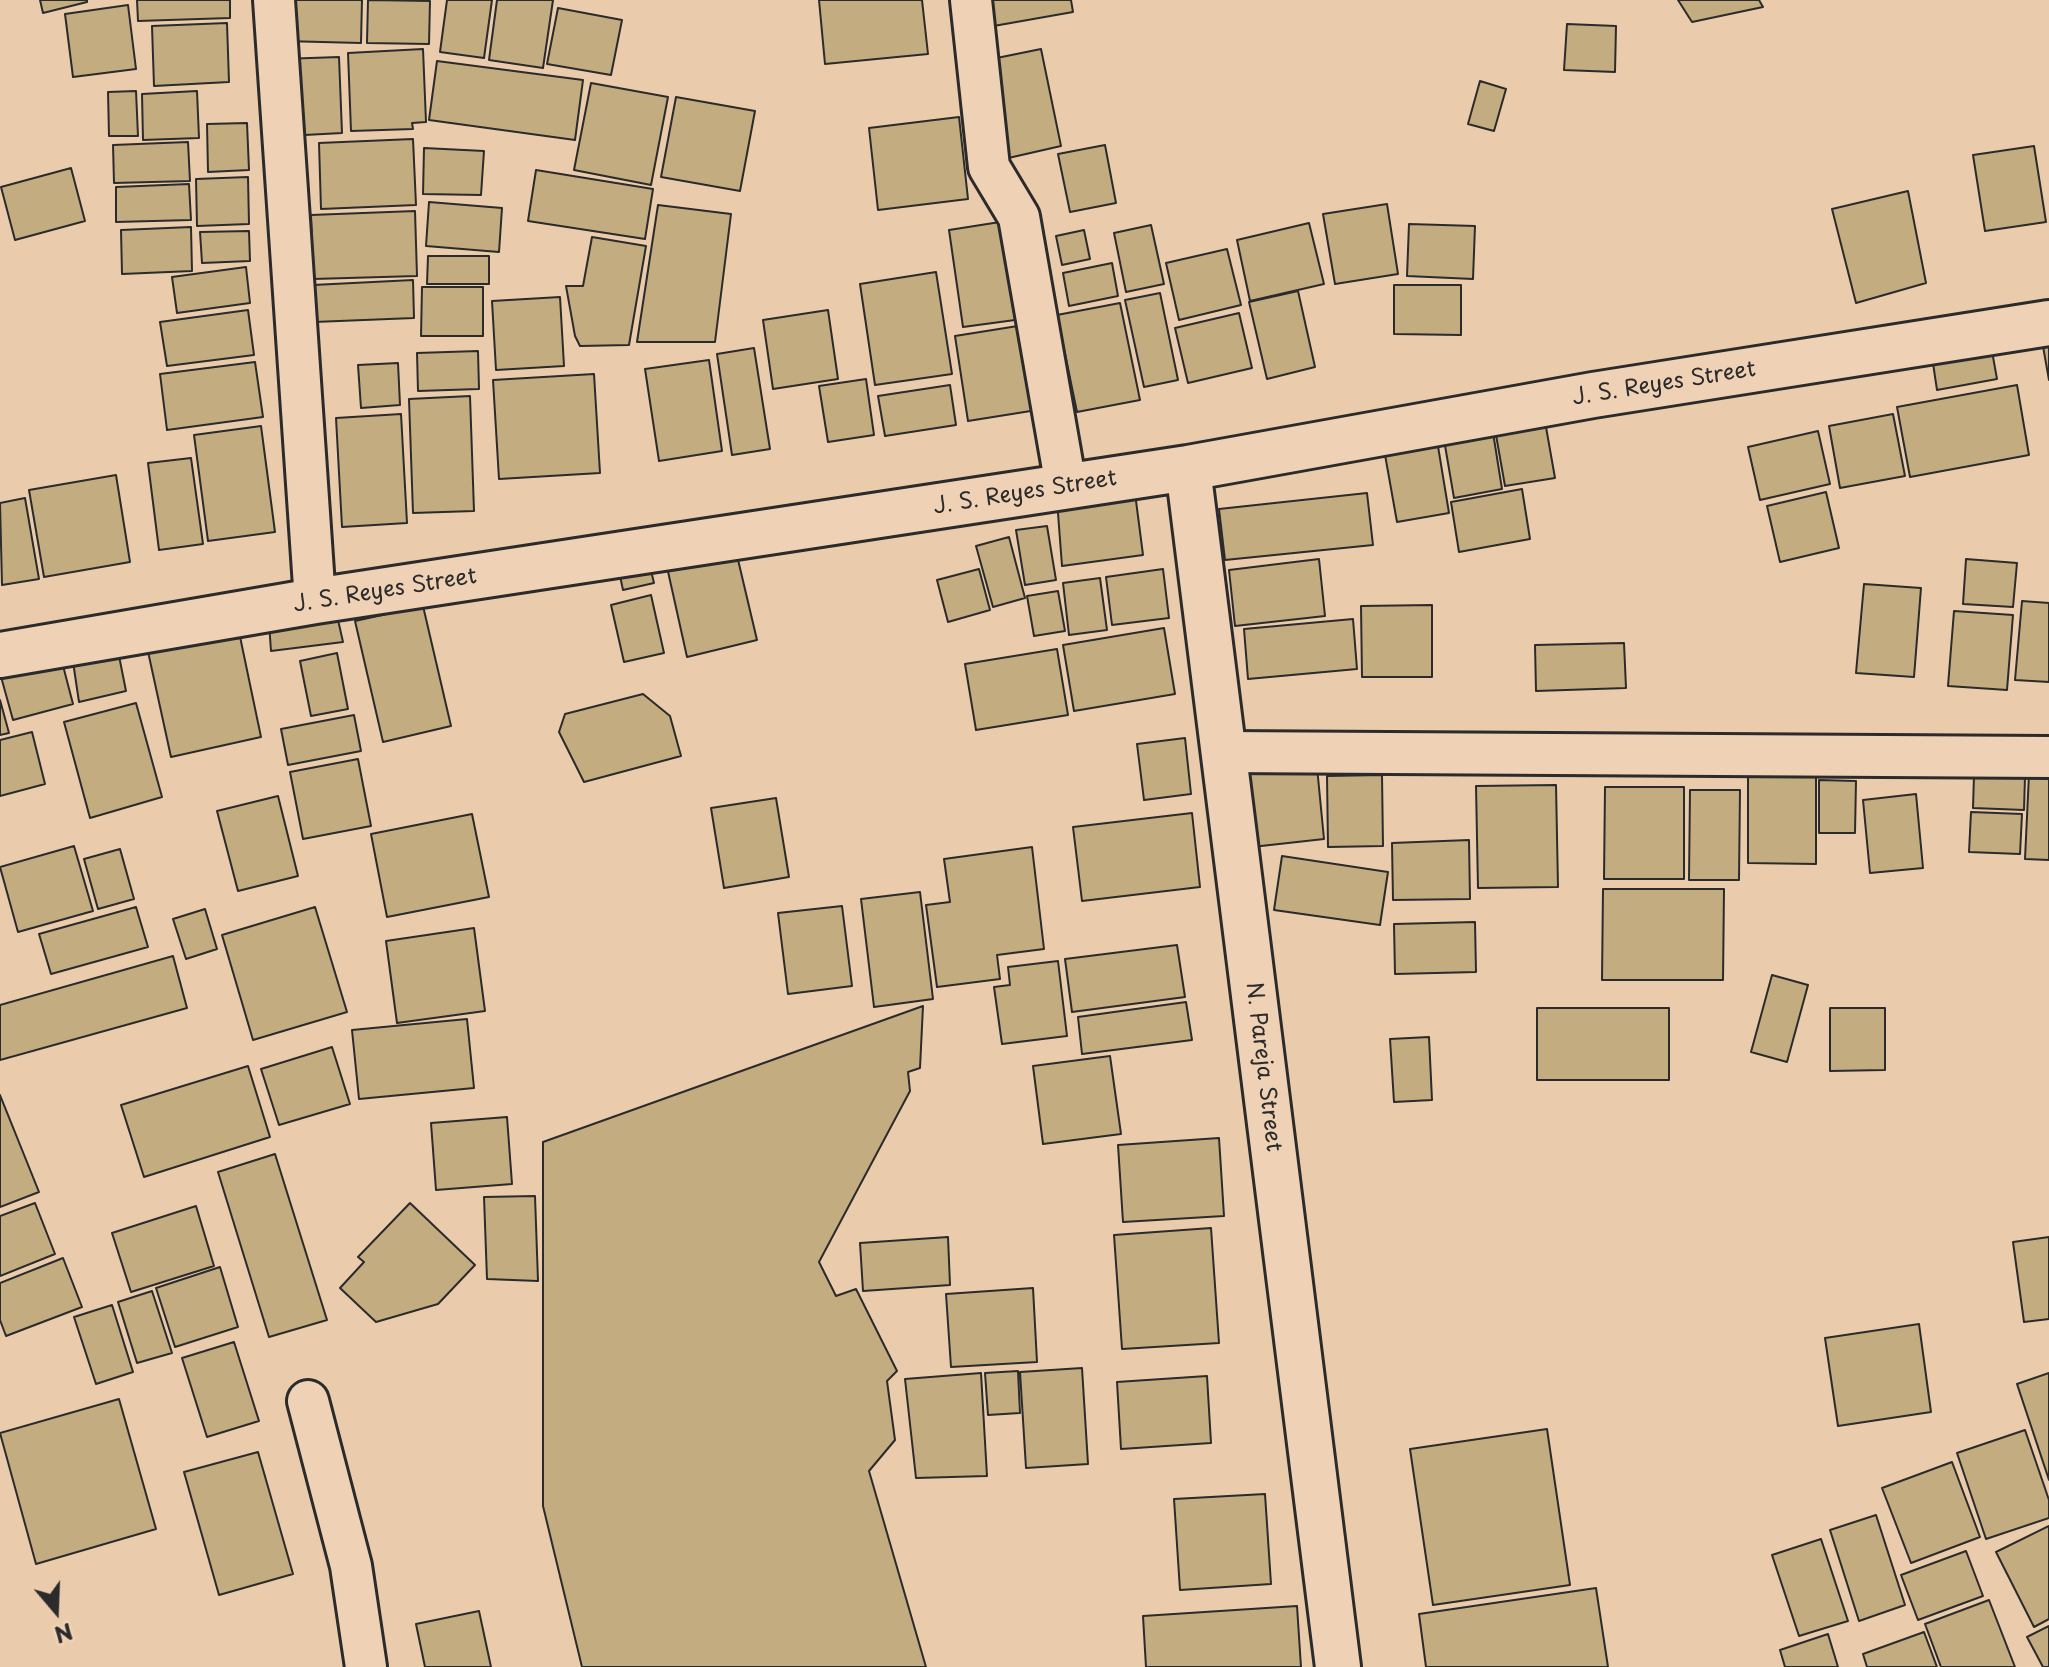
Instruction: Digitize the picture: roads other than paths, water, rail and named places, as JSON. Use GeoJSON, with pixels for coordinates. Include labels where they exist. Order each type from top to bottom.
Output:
{"type":"FeatureCollection","features":[{"type":"Feature","properties":{"kind":"street"},"geometry":{"type":"LineString","coordinates":[[274,0],[315,601]]}},
{"type":"Feature","properties":{"kind":"street"},"geometry":{"type":"LineString","coordinates":[[971,0],[989,167],[1019,217],[1066,486]]}},
{"type":"Feature","properties":{"kind":"street","name":"J. S. Reyes Street"},"geometry":{"type":"LineString","coordinates":[[0,655],[315,601],[1188,468],[1593,395],[2049,323]]}},
{"type":"Feature","properties":{"kind":"street","name":"N. Pareja Street"},"geometry":{"type":"LineString","coordinates":[[1188,468],[1338,1667]]}},
{"type":"Feature","properties":{"kind":"street"},"geometry":{"type":"LineString","coordinates":[[1223,752],[2049,757]]}},
{"type":"Feature","properties":{"kind":"street"},"geometry":{"type":"LineString","coordinates":[[308,1401],[351,1566],[366,1667]]}}]}
